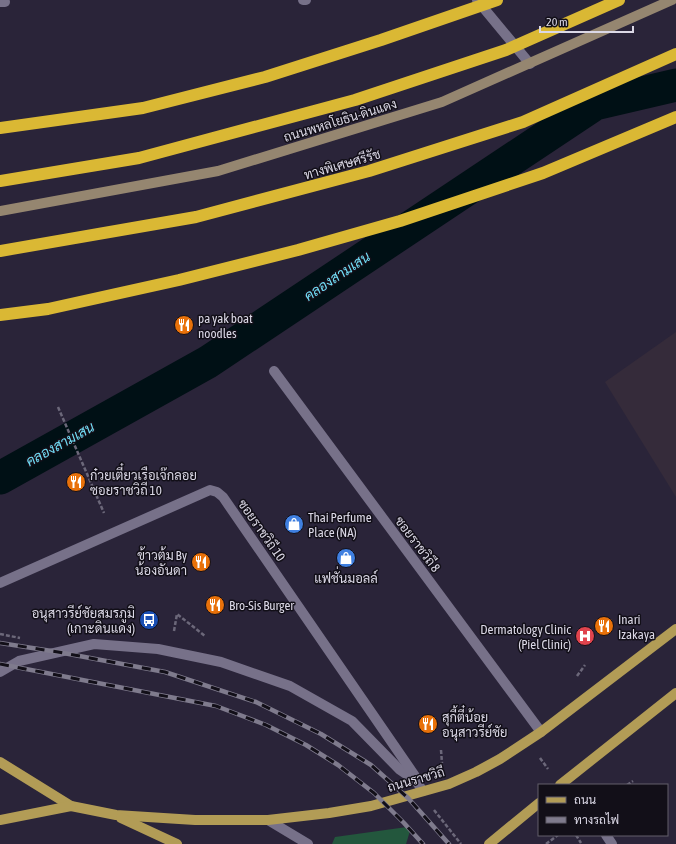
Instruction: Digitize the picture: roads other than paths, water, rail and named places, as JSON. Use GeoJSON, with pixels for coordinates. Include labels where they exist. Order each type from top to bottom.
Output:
{"type":"FeatureCollection","features":[{"type":"Feature","properties":{"kind":"highway"},"geometry":{"type":"LineString","coordinates":[[0,128],[144,108],[265,77],[381,40],[497,0]]}},
{"type":"Feature","properties":{"kind":"highway"},"geometry":{"type":"LineString","coordinates":[[0,181],[140,158],[355,100],[506,50],[619,0]]}},
{"type":"Feature","properties":{"kind":"highway","name":"ทางพิเศษศรีรัช"},"geometry":{"type":"LineString","coordinates":[[0,251],[196,217],[369,171],[523,122],[676,54]]}},
{"type":"Feature","properties":{"kind":"highway"},"geometry":{"type":"LineString","coordinates":[[0,315],[48,309],[179,280],[291,252],[400,221],[543,173],[676,116]]}},
{"type":"Feature","properties":{"kind":"main road","name":"ถนนราชวิถี"},"geometry":{"type":"LineString","coordinates":[[116,815],[195,820],[268,820],[329,813],[364,807],[449,784],[500,759],[541,732],[676,628]]}},
{"type":"Feature","properties":{"kind":"main road"},"geometry":{"type":"LineString","coordinates":[[567,783],[676,693]]}},
{"type":"Feature","properties":{"kind":"main road"},"geometry":{"type":"LineString","coordinates":[[0,762],[71,806],[116,815],[177,844]]}},
{"type":"Feature","properties":{"kind":"main road"},"geometry":{"type":"LineString","coordinates":[[489,844],[538,804]]}},
{"type":"Feature","properties":{"kind":"main road"},"geometry":{"type":"LineString","coordinates":[[0,820],[71,806]]}},
{"type":"Feature","properties":{"kind":"street"},"geometry":{"type":"LineString","coordinates":[[477,0],[530,64]]}},
{"type":"Feature","properties":{"kind":"street","name":"ถนนพหลโยธิน-ดินแดง"},"geometry":{"type":"LineString","coordinates":[[0,211],[218,170],[442,102],[672,0]]}},
{"type":"Feature","properties":{"kind":"street","name":"ซอยราชวิถี 8"},"geometry":{"type":"LineString","coordinates":[[274,371],[541,732]]}},
{"type":"Feature","properties":{"kind":"street","name":"ซอยราชวิถี 10"},"geometry":{"type":"LineString","coordinates":[[0,583],[210,490],[218,492],[223,497],[411,770],[416,781]]}},
{"type":"Feature","properties":{"kind":"street"},"geometry":{"type":"LineString","coordinates":[[0,672],[19,661],[94,644],[158,649],[221,662],[290,686],[352,721],[400,770],[416,781],[423,791]]}},
{"type":"Feature","properties":{"kind":"street"},"geometry":{"type":"LineString","coordinates":[[268,820],[308,844]]}},
{"type":"Feature","properties":{"kind":"waterway","name":"คลองสามเสน"},"geometry":{"type":"LineString","coordinates":[[0,478],[208,362],[595,104],[676,85]]}},
{"type":"Feature","properties":{"kind":"railway"},"geometry":{"type":"LineString","coordinates":[[0,643],[165,672],[256,702],[321,734],[371,765],[408,798],[449,844]]}},
{"type":"Feature","properties":{"kind":"railway"},"geometry":{"type":"LineString","coordinates":[[0,664],[216,706],[266,725],[306,745],[338,765],[374,793],[423,844]]}},
{"type":"Feature","properties":{"kind":"place","name":"pa yak boat noodles"},"geometry":{"type":"Point","coordinates":[184,325]}},
{"type":"Feature","properties":{"kind":"place","name":"ก๋วยเตี๋ยวเรือเจ๊กลอย ซอยราชวิถี 10"},"geometry":{"type":"Point","coordinates":[76,482]}},
{"type":"Feature","properties":{"kind":"place","name":"Thai Perfume Place (NA)"},"geometry":{"type":"Point","coordinates":[294,524]}},
{"type":"Feature","properties":{"kind":"place","name":"แฟชั่นมอลล์"},"geometry":{"type":"Point","coordinates":[346,558]}},
{"type":"Feature","properties":{"kind":"place","name":"ข้าวต้ม By น้องอันดา"},"geometry":{"type":"Point","coordinates":[201,562]}},
{"type":"Feature","properties":{"kind":"place","name":"Bro-Sis Burger"},"geometry":{"type":"Point","coordinates":[215,605]}},
{"type":"Feature","properties":{"kind":"place","name":"อนุสาวรีย์ชัยสมรภูมิ (เกาะดินแดง)"},"geometry":{"type":"Point","coordinates":[149,620]}},
{"type":"Feature","properties":{"kind":"place","name":"Inari Izakaya"},"geometry":{"type":"Point","coordinates":[604,626]}},
{"type":"Feature","properties":{"kind":"place","name":"Dermatology Clinic (Piel Clinic)"},"geometry":{"type":"Point","coordinates":[585,636]}},
{"type":"Feature","properties":{"kind":"place","name":"สุกี้ตี๋น้อย อนุสาวรีย์ชัย"},"geometry":{"type":"Point","coordinates":[428,724]}}]}
